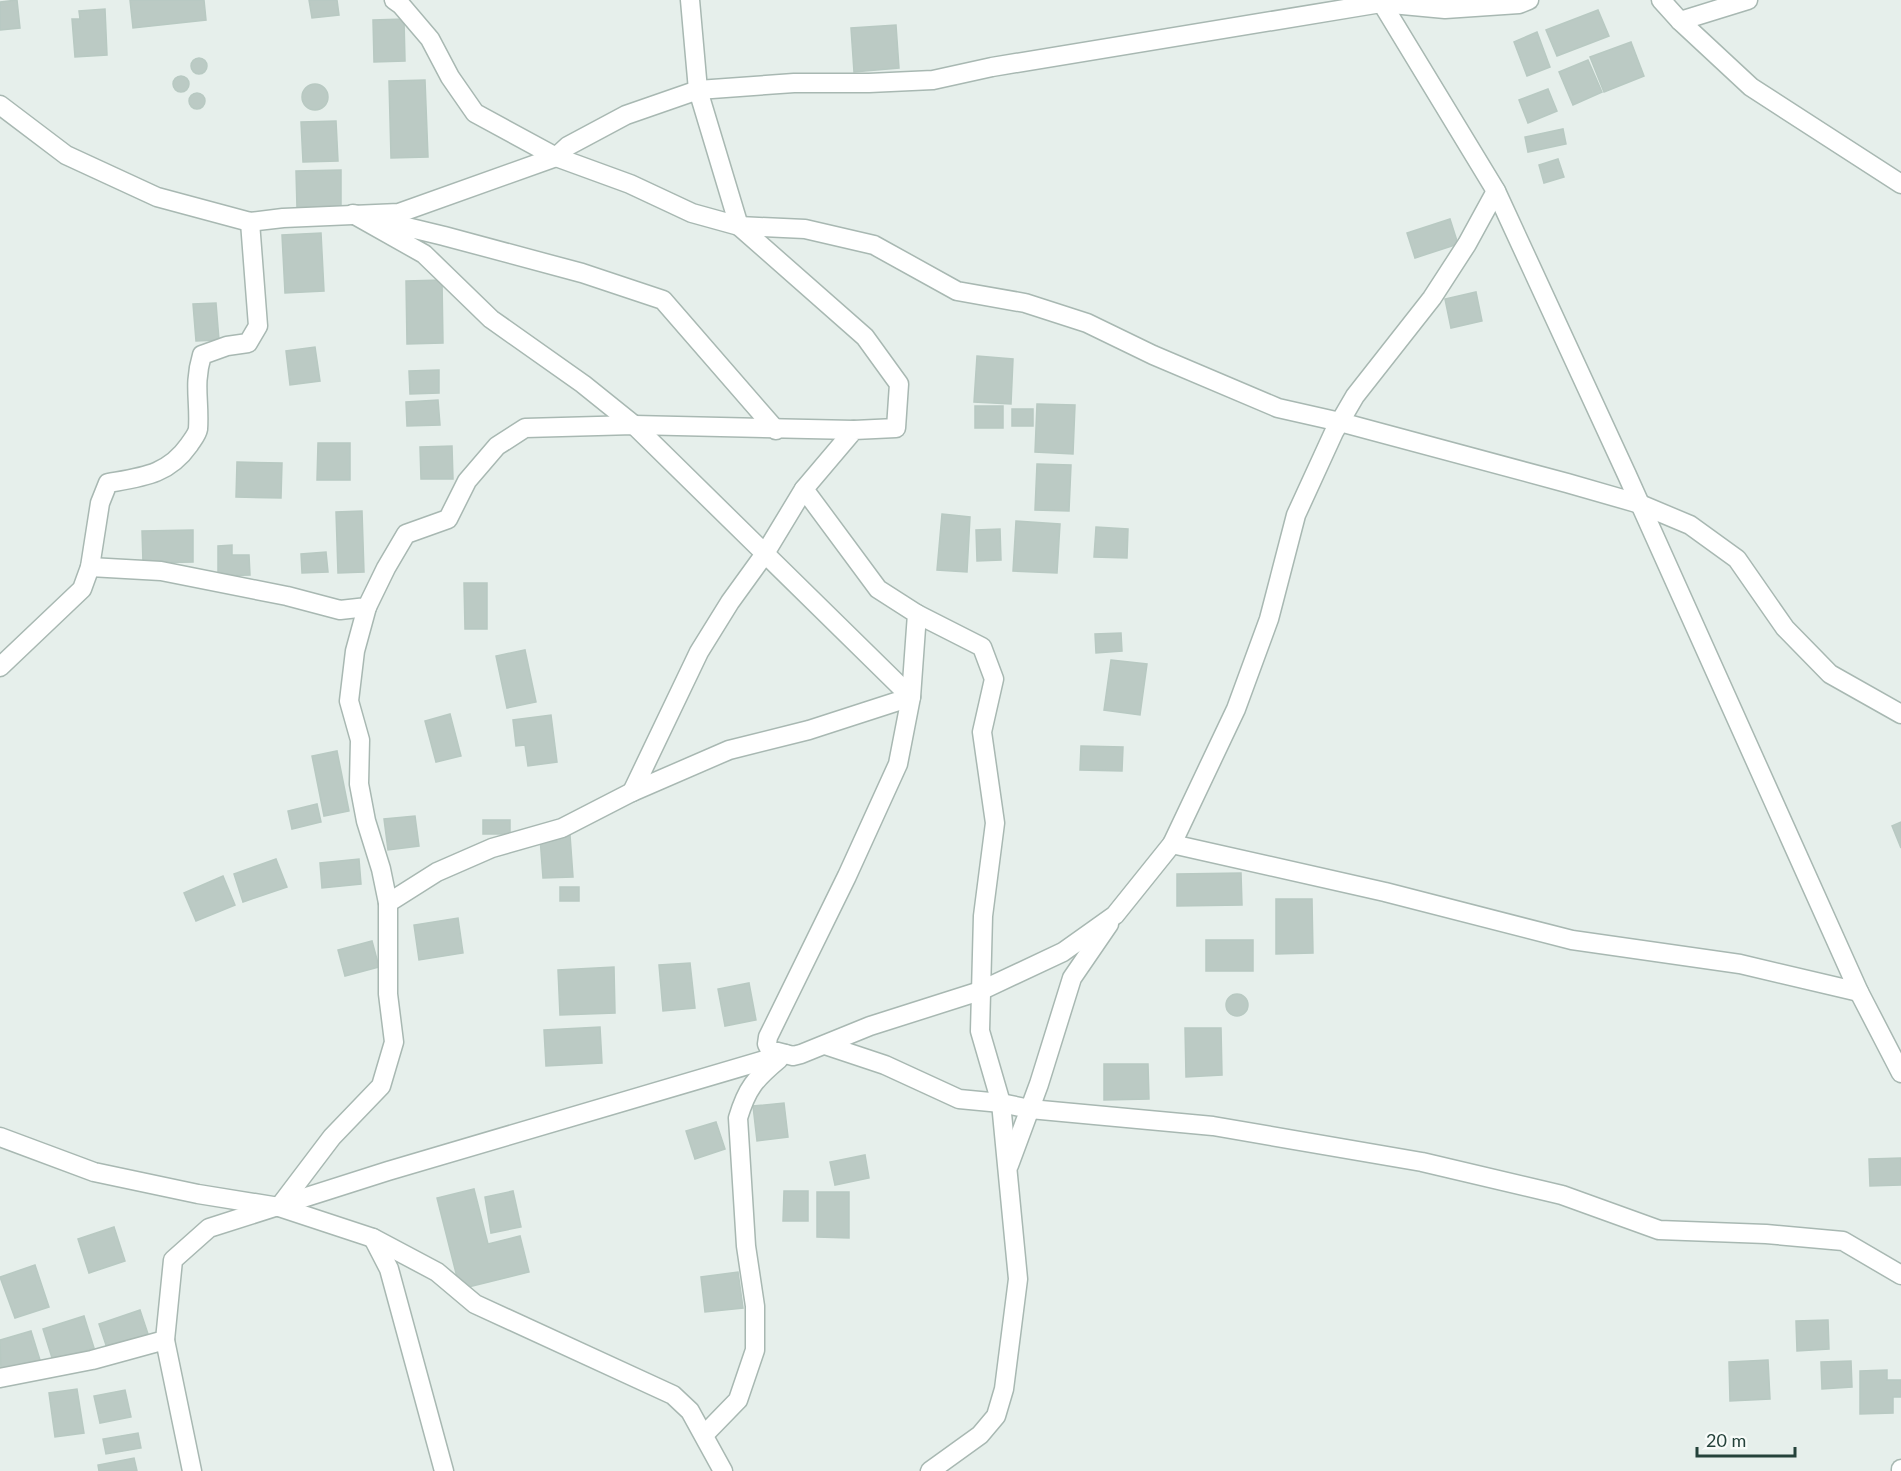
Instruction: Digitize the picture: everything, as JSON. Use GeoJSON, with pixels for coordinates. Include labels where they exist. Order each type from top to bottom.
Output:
{"type":"FeatureCollection","features":[{"type":"Feature","properties":{"kind":"street"},"geometry":{"type":"LineString","coordinates":[[394,0],[430,39],[450,77],[476,113],[556,157],[630,184],[692,213],[739,226],[805,229],[874,245],[957,291],[1025,303],[1088,323],[1153,355],[1278,408],[1340,422],[1640,504],[1690,525],[1737,559],[1785,628],[1830,674],[1901,714]]}},
{"type":"Feature","properties":{"kind":"street"},"geometry":{"type":"LineString","coordinates":[[279,1207],[332,1137],[381,1086],[393,1042],[388,994],[388,903],[381,869],[366,821],[359,784],[360,740],[349,701],[355,651],[368,607],[386,568],[406,534],[448,519],[467,481],[497,446],[525,428],[634,425],[776,430],[896,428],[899,384],[865,337],[739,226],[698,90],[690,0]]}},
{"type":"Feature","properties":{"kind":"street"},"geometry":{"type":"LineString","coordinates":[[0,105],[66,154],[157,197],[250,222],[399,213],[556,157],[567,146],[626,115],[698,90],[794,83],[933,80],[992,67],[1381,1],[1444,9],[1518,4],[1529,0]]}},
{"type":"Feature","properties":{"kind":"street"},"geometry":{"type":"LineString","coordinates":[[1661,0],[1680,21],[1751,87],[1901,184]]}},
{"type":"Feature","properties":{"kind":"street"},"geometry":{"type":"LineString","coordinates":[[1680,21],[1748,0]]}},
{"type":"Feature","properties":{"kind":"street"},"geometry":{"type":"LineString","coordinates":[[1381,1],[1496,191],[1640,504],[1858,992],[1901,1073]]}},
{"type":"Feature","properties":{"kind":"street"},"geometry":{"type":"LineString","coordinates":[[1008,1169],[1072,978],[1115,915],[1172,844],[1236,709],[1269,619],[1296,515],[1340,422],[1355,396],[1432,298],[1467,244],[1496,191]]}},
{"type":"Feature","properties":{"kind":"street"},"geometry":{"type":"LineString","coordinates":[[353,214],[424,254],[491,319],[583,384],[634,425],[911,697]]}},
{"type":"Feature","properties":{"kind":"street"},"geometry":{"type":"LineString","coordinates":[[353,214],[582,273],[663,300],[776,430]]}},
{"type":"Feature","properties":{"kind":"street"},"geometry":{"type":"LineString","coordinates":[[0,667],[82,589],[90,567],[98,514],[108,483],[159,472],[181,456],[198,431],[196,388],[197,372],[202,355],[227,346],[248,343],[258,326],[250,222]]}},
{"type":"Feature","properties":{"kind":"street"},"geometry":{"type":"LineString","coordinates":[[632,792],[699,652],[730,602],[764,555],[804,489],[854,430]]}},
{"type":"Feature","properties":{"kind":"street"},"geometry":{"type":"LineString","coordinates":[[804,489],[878,589],[917,614],[982,647],[994,679],[982,732],[995,823],[983,916],[981,1031],[1001,1103],[1018,1279],[1004,1389],[996,1416],[981,1435],[930,1471]]}},
{"type":"Feature","properties":{"kind":"street"},"geometry":{"type":"LineString","coordinates":[[90,567],[162,571],[287,596],[340,610],[368,607]]}},
{"type":"Feature","properties":{"kind":"street"},"geometry":{"type":"LineString","coordinates":[[917,614],[911,697],[898,764],[848,876],[768,1037],[767,1044],[770,1050],[793,1056],[870,1026],[981,991],[1063,952],[1115,915]]}},
{"type":"Feature","properties":{"kind":"street"},"geometry":{"type":"LineString","coordinates":[[388,903],[437,872],[492,848],[562,828],[632,792],[729,750],[809,730],[911,697]]}},
{"type":"Feature","properties":{"kind":"street"},"geometry":{"type":"LineString","coordinates":[[1172,844],[1385,891],[1572,940],[1740,964],[1858,992]]}},
{"type":"Feature","properties":{"kind":"street"},"geometry":{"type":"LineString","coordinates":[[825,1045],[885,1065],[959,1099],[1001,1103],[1030,1109],[1213,1126],[1422,1162],[1562,1195],[1659,1230],[1766,1234],[1843,1241],[1901,1275]]}},
{"type":"Feature","properties":{"kind":"street"},"geometry":{"type":"LineString","coordinates":[[192,1471],[165,1340],[173,1260],[209,1228],[400,1168],[785,1054]]}},
{"type":"Feature","properties":{"kind":"street"},"geometry":{"type":"LineString","coordinates":[[704,1435],[738,1400],[755,1350],[755,1306],[746,1246],[738,1118],[744,1098],[757,1078],[785,1054]]}},
{"type":"Feature","properties":{"kind":"street"},"geometry":{"type":"LineString","coordinates":[[0,1137],[94,1172],[198,1194],[279,1207],[373,1238],[437,1272],[475,1304],[673,1395],[690,1411],[723,1471]]}},
{"type":"Feature","properties":{"kind":"street"},"geometry":{"type":"LineString","coordinates":[[373,1238],[389,1269],[444,1471]]}},
{"type":"Feature","properties":{"kind":"street"},"geometry":{"type":"LineString","coordinates":[[0,1378],[92,1360],[165,1340]]}},
{"type":"Feature","properties":{"kind":"building"},"geometry":{"type":"Polygon","coordinates":[[[17,0],[20,28],[0,30],[0,2],[17,0]]]}},
{"type":"Feature","properties":{"kind":"building"},"geometry":{"type":"Polygon","coordinates":[[[130,0],[204,0],[206,20],[133,28],[130,0]]]}},
{"type":"Feature","properties":{"kind":"building"},"geometry":{"type":"Polygon","coordinates":[[[309,0],[337,0],[339,15],[312,18],[309,0]]]}},
{"type":"Feature","properties":{"kind":"building"},"geometry":{"type":"Polygon","coordinates":[[[105,9],[107,55],[75,57],[72,19],[80,19],[79,11],[105,9]]]}},
{"type":"Feature","properties":{"kind":"building"},"geometry":{"type":"Polygon","coordinates":[[[1598,10],[1609,36],[1557,56],[1546,30],[1598,10]]]}},
{"type":"Feature","properties":{"kind":"building"},"geometry":{"type":"Polygon","coordinates":[[[404,19],[405,61],[374,62],[373,20],[404,19]]]}},
{"type":"Feature","properties":{"kind":"building"},"geometry":{"type":"Polygon","coordinates":[[[896,25],[899,68],[854,72],[851,28],[896,25]]]}},
{"type":"Feature","properties":{"kind":"building"},"geometry":{"type":"Polygon","coordinates":[[[1537,32],[1550,67],[1527,76],[1514,42],[1537,32]]]}},
{"type":"Feature","properties":{"kind":"building"},"geometry":{"type":"Polygon","coordinates":[[[1631,42],[1644,76],[1604,92],[1590,57],[1631,42]]]}},
{"type":"Feature","properties":{"kind":"building"},"geometry":{"type":"Polygon","coordinates":[[[196,58],[202,58],[207,66],[205,72],[196,74],[191,69],[191,63],[196,58]]]}},
{"type":"Feature","properties":{"kind":"building"},"geometry":{"type":"Polygon","coordinates":[[[1588,60],[1602,92],[1573,105],[1559,72],[1588,60]]]}},
{"type":"Feature","properties":{"kind":"building"},"geometry":{"type":"Polygon","coordinates":[[[178,76],[184,76],[189,84],[187,90],[178,92],[173,87],[173,81],[178,76]]]}},
{"type":"Feature","properties":{"kind":"building"},"geometry":{"type":"Polygon","coordinates":[[[425,80],[428,157],[391,158],[389,81],[425,80]]]}},
{"type":"Feature","properties":{"kind":"building"},"geometry":{"type":"Polygon","coordinates":[[[315,84],[324,88],[328,97],[324,106],[315,110],[306,106],[302,97],[306,88],[315,84]]]}},
{"type":"Feature","properties":{"kind":"building"},"geometry":{"type":"Polygon","coordinates":[[[1548,89],[1557,111],[1528,123],[1519,100],[1548,89]]]}},
{"type":"Feature","properties":{"kind":"building"},"geometry":{"type":"Polygon","coordinates":[[[194,93],[200,93],[205,101],[203,107],[194,109],[189,104],[189,98],[194,93]]]}},
{"type":"Feature","properties":{"kind":"building"},"geometry":{"type":"Polygon","coordinates":[[[336,121],[338,161],[303,162],[301,122],[336,121]]]}},
{"type":"Feature","properties":{"kind":"building"},"geometry":{"type":"Polygon","coordinates":[[[1563,129],[1566,144],[1528,152],[1525,137],[1563,129]]]}},
{"type":"Feature","properties":{"kind":"building"},"geometry":{"type":"Polygon","coordinates":[[[1558,159],[1564,177],[1544,183],[1539,165],[1558,159]]]}},
{"type":"Feature","properties":{"kind":"building"},"geometry":{"type":"Polygon","coordinates":[[[341,170],[341,207],[297,208],[296,171],[341,170]]]}},
{"type":"Feature","properties":{"kind":"building"},"geometry":{"type":"Polygon","coordinates":[[[1450,219],[1458,244],[1415,258],[1407,233],[1450,219]]]}},
{"type":"Feature","properties":{"kind":"building"},"geometry":{"type":"Polygon","coordinates":[[[321,233],[324,291],[285,293],[282,235],[321,233]]]}},
{"type":"Feature","properties":{"kind":"building"},"geometry":{"type":"Polygon","coordinates":[[[442,280],[443,343],[407,344],[406,281],[442,280]]]}},
{"type":"Feature","properties":{"kind":"building"},"geometry":{"type":"Polygon","coordinates":[[[1476,292],[1482,321],[1451,328],[1445,299],[1476,292]]]}},
{"type":"Feature","properties":{"kind":"building"},"geometry":{"type":"Polygon","coordinates":[[[216,303],[219,340],[196,341],[193,304],[216,303]]]}},
{"type":"Feature","properties":{"kind":"building"},"geometry":{"type":"Polygon","coordinates":[[[315,347],[320,381],[290,385],[286,351],[315,347]]]}},
{"type":"Feature","properties":{"kind":"building"},"geometry":{"type":"Polygon","coordinates":[[[977,356],[1013,359],[1011,404],[974,402],[977,356]]]}},
{"type":"Feature","properties":{"kind":"building"},"geometry":{"type":"Polygon","coordinates":[[[439,370],[439,393],[410,394],[409,371],[439,370]]]}},
{"type":"Feature","properties":{"kind":"building"},"geometry":{"type":"Polygon","coordinates":[[[438,400],[440,425],[407,426],[406,402],[438,400]]]}},
{"type":"Feature","properties":{"kind":"building"},"geometry":{"type":"Polygon","coordinates":[[[1037,404],[1075,405],[1073,454],[1035,452],[1037,404]]]}},
{"type":"Feature","properties":{"kind":"building"},"geometry":{"type":"Polygon","coordinates":[[[975,406],[1003,406],[1003,428],[975,428],[975,406]]]}},
{"type":"Feature","properties":{"kind":"building"},"geometry":{"type":"Polygon","coordinates":[[[1012,409],[1033,409],[1033,426],[1012,426],[1012,409]]]}},
{"type":"Feature","properties":{"kind":"building"},"geometry":{"type":"Polygon","coordinates":[[[318,443],[350,443],[350,480],[317,480],[318,443]]]}},
{"type":"Feature","properties":{"kind":"building"},"geometry":{"type":"Polygon","coordinates":[[[452,446],[453,479],[421,479],[420,447],[452,446]]]}},
{"type":"Feature","properties":{"kind":"building"},"geometry":{"type":"Polygon","coordinates":[[[237,462],[282,463],[281,498],[236,497],[237,462]]]}},
{"type":"Feature","properties":{"kind":"building"},"geometry":{"type":"Polygon","coordinates":[[[1037,464],[1071,465],[1069,511],[1035,510],[1037,464]]]}},
{"type":"Feature","properties":{"kind":"building"},"geometry":{"type":"Polygon","coordinates":[[[362,511],[364,572],[338,573],[336,512],[362,511]]]}},
{"type":"Feature","properties":{"kind":"building"},"geometry":{"type":"Polygon","coordinates":[[[942,514],[970,517],[967,572],[937,570],[942,514]]]}},
{"type":"Feature","properties":{"kind":"building"},"geometry":{"type":"Polygon","coordinates":[[[1016,521],[1060,524],[1057,573],[1013,571],[1016,521]]]}},
{"type":"Feature","properties":{"kind":"building"},"geometry":{"type":"Polygon","coordinates":[[[1096,527],[1128,529],[1127,558],[1094,557],[1096,527]]]}},
{"type":"Feature","properties":{"kind":"building"},"geometry":{"type":"Polygon","coordinates":[[[1000,529],[1001,560],[977,561],[976,530],[1000,529]]]}},
{"type":"Feature","properties":{"kind":"building"},"geometry":{"type":"Polygon","coordinates":[[[193,530],[193,562],[143,563],[142,531],[193,530]]]}},
{"type":"Feature","properties":{"kind":"building"},"geometry":{"type":"Polygon","coordinates":[[[232,545],[232,555],[249,555],[250,575],[218,576],[218,546],[232,545]]]}},
{"type":"Feature","properties":{"kind":"building"},"geometry":{"type":"Polygon","coordinates":[[[326,552],[328,572],[302,573],[301,554],[326,552]]]}},
{"type":"Feature","properties":{"kind":"building"},"geometry":{"type":"Polygon","coordinates":[[[464,583],[487,583],[487,629],[465,629],[464,583]]]}},
{"type":"Feature","properties":{"kind":"building"},"geometry":{"type":"Polygon","coordinates":[[[1121,633],[1122,651],[1096,653],[1095,634],[1121,633]]]}},
{"type":"Feature","properties":{"kind":"building"},"geometry":{"type":"Polygon","coordinates":[[[525,650],[536,702],[507,708],[496,656],[525,650]]]}},
{"type":"Feature","properties":{"kind":"building"},"geometry":{"type":"Polygon","coordinates":[[[1111,660],[1147,664],[1140,715],[1104,710],[1111,660]]]}},
{"type":"Feature","properties":{"kind":"building"},"geometry":{"type":"Polygon","coordinates":[[[450,714],[461,756],[436,762],[425,721],[450,714]]]}},
{"type":"Feature","properties":{"kind":"building"},"geometry":{"type":"Polygon","coordinates":[[[551,715],[557,762],[528,766],[525,745],[516,746],[513,720],[551,715]]]}},
{"type":"Feature","properties":{"kind":"building"},"geometry":{"type":"Polygon","coordinates":[[[1081,746],[1123,747],[1122,771],[1080,770],[1081,746]]]}},
{"type":"Feature","properties":{"kind":"building"},"geometry":{"type":"Polygon","coordinates":[[[337,751],[349,811],[324,816],[312,756],[337,751]]]}},
{"type":"Feature","properties":{"kind":"building"},"geometry":{"type":"Polygon","coordinates":[[[317,804],[321,822],[292,829],[288,811],[317,804]]]}},
{"type":"Feature","properties":{"kind":"building"},"geometry":{"type":"Polygon","coordinates":[[[415,816],[419,846],[388,850],[384,819],[415,816]]]}},
{"type":"Feature","properties":{"kind":"building"},"geometry":{"type":"Polygon","coordinates":[[[483,820],[510,820],[510,834],[483,834],[483,820]]]}},
{"type":"Feature","properties":{"kind":"building"},"geometry":{"type":"Polygon","coordinates":[[[1901,822],[1901,848],[1892,826],[1901,822]]]}},
{"type":"Feature","properties":{"kind":"building"},"geometry":{"type":"Polygon","coordinates":[[[570,835],[573,877],[543,878],[540,837],[570,835]]]}},
{"type":"Feature","properties":{"kind":"building"},"geometry":{"type":"Polygon","coordinates":[[[276,859],[287,887],[243,902],[234,874],[276,859]]]}},
{"type":"Feature","properties":{"kind":"building"},"geometry":{"type":"Polygon","coordinates":[[[359,859],[361,884],[322,888],[320,863],[359,859]]]}},
{"type":"Feature","properties":{"kind":"building"},"geometry":{"type":"Polygon","coordinates":[[[1241,873],[1242,905],[1177,906],[1177,874],[1241,873]]]}},
{"type":"Feature","properties":{"kind":"building"},"geometry":{"type":"Polygon","coordinates":[[[223,876],[235,905],[196,921],[184,893],[223,876]]]}},
{"type":"Feature","properties":{"kind":"building"},"geometry":{"type":"Polygon","coordinates":[[[560,887],[579,887],[579,901],[560,901],[560,887]]]}},
{"type":"Feature","properties":{"kind":"building"},"geometry":{"type":"Polygon","coordinates":[[[1276,899],[1312,899],[1313,953],[1276,954],[1276,899]]]}},
{"type":"Feature","properties":{"kind":"building"},"geometry":{"type":"Polygon","coordinates":[[[458,918],[463,953],[419,960],[414,925],[458,918]]]}},
{"type":"Feature","properties":{"kind":"building"},"geometry":{"type":"Polygon","coordinates":[[[1206,940],[1253,940],[1253,971],[1206,971],[1206,940]]]}},
{"type":"Feature","properties":{"kind":"building"},"geometry":{"type":"Polygon","coordinates":[[[372,941],[379,967],[345,976],[338,950],[372,941]]]}},
{"type":"Feature","properties":{"kind":"building"},"geometry":{"type":"Polygon","coordinates":[[[690,963],[695,1008],[663,1011],[659,965],[690,963]]]}},
{"type":"Feature","properties":{"kind":"building"},"geometry":{"type":"Polygon","coordinates":[[[614,967],[615,1013],[560,1015],[558,970],[614,967]]]}},
{"type":"Feature","properties":{"kind":"building"},"geometry":{"type":"Polygon","coordinates":[[[749,983],[756,1020],[725,1026],[718,989],[749,983]]]}},
{"type":"Feature","properties":{"kind":"building"},"geometry":{"type":"Polygon","coordinates":[[[1237,994],[1245,997],[1248,1005],[1245,1013],[1237,1016],[1229,1013],[1226,1005],[1229,997],[1237,994]]]}},
{"type":"Feature","properties":{"kind":"building"},"geometry":{"type":"Polygon","coordinates":[[[600,1027],[602,1063],[546,1066],[544,1030],[600,1027]]]}},
{"type":"Feature","properties":{"kind":"building"},"geometry":{"type":"Polygon","coordinates":[[[1185,1028],[1221,1028],[1222,1075],[1186,1077],[1185,1028]]]}},
{"type":"Feature","properties":{"kind":"building"},"geometry":{"type":"Polygon","coordinates":[[[1104,1064],[1148,1064],[1149,1099],[1104,1100],[1104,1064]]]}},
{"type":"Feature","properties":{"kind":"building"},"geometry":{"type":"Polygon","coordinates":[[[784,1103],[788,1137],[757,1141],[753,1106],[784,1103]]]}},
{"type":"Feature","properties":{"kind":"building"},"geometry":{"type":"Polygon","coordinates":[[[716,1122],[725,1149],[695,1159],[686,1131],[716,1122]]]}},
{"type":"Feature","properties":{"kind":"building"},"geometry":{"type":"Polygon","coordinates":[[[865,1155],[869,1178],[835,1185],[830,1162],[865,1155]]]}},
{"type":"Feature","properties":{"kind":"building"},"geometry":{"type":"Polygon","coordinates":[[[1901,1158],[1901,1185],[1870,1186],[1869,1159],[1901,1158]]]}},
{"type":"Feature","properties":{"kind":"building"},"geometry":{"type":"Polygon","coordinates":[[[474,1189],[488,1244],[520,1236],[529,1272],[460,1289],[437,1198],[474,1189]]]}},
{"type":"Feature","properties":{"kind":"building"},"geometry":{"type":"Polygon","coordinates":[[[513,1191],[521,1227],[491,1233],[485,1197],[513,1191]]]}},
{"type":"Feature","properties":{"kind":"building"},"geometry":{"type":"Polygon","coordinates":[[[784,1191],[808,1191],[808,1221],[783,1221],[784,1191]]]}},
{"type":"Feature","properties":{"kind":"building"},"geometry":{"type":"Polygon","coordinates":[[[817,1192],[849,1192],[849,1238],[817,1237],[817,1192]]]}},
{"type":"Feature","properties":{"kind":"building"},"geometry":{"type":"Polygon","coordinates":[[[114,1227],[125,1261],[89,1273],[78,1239],[114,1227]]]}},
{"type":"Feature","properties":{"kind":"building"},"geometry":{"type":"Polygon","coordinates":[[[35,1265],[49,1307],[15,1318],[0,1277],[35,1265]]]}},
{"type":"Feature","properties":{"kind":"building"},"geometry":{"type":"Polygon","coordinates":[[[738,1272],[743,1308],[705,1312],[701,1277],[738,1272]]]}},
{"type":"Feature","properties":{"kind":"building"},"geometry":{"type":"Polygon","coordinates":[[[140,1310],[148,1334],[107,1348],[99,1324],[140,1310]]]}},
{"type":"Feature","properties":{"kind":"building"},"geometry":{"type":"Polygon","coordinates":[[[84,1316],[94,1348],[53,1361],[43,1329],[84,1316]]]}},
{"type":"Feature","properties":{"kind":"building"},"geometry":{"type":"Polygon","coordinates":[[[1828,1320],[1829,1349],[1797,1351],[1796,1321],[1828,1320]]]}},
{"type":"Feature","properties":{"kind":"building"},"geometry":{"type":"Polygon","coordinates":[[[31,1331],[40,1360],[1,1372],[0,1340],[31,1331]]]}},
{"type":"Feature","properties":{"kind":"building"},"geometry":{"type":"Polygon","coordinates":[[[1768,1360],[1770,1399],[1730,1401],[1729,1362],[1768,1360]]]}},
{"type":"Feature","properties":{"kind":"building"},"geometry":{"type":"Polygon","coordinates":[[[1851,1361],[1852,1387],[1822,1389],[1821,1362],[1851,1361]]]}},
{"type":"Feature","properties":{"kind":"building"},"geometry":{"type":"Polygon","coordinates":[[[1887,1370],[1887,1380],[1901,1380],[1901,1397],[1893,1397],[1893,1413],[1860,1414],[1860,1371],[1887,1370]]]}},
{"type":"Feature","properties":{"kind":"building"},"geometry":{"type":"Polygon","coordinates":[[[77,1389],[84,1433],[55,1437],[49,1393],[77,1389]]]}},
{"type":"Feature","properties":{"kind":"building"},"geometry":{"type":"Polygon","coordinates":[[[125,1390],[131,1417],[100,1423],[94,1396],[125,1390]]]}},
{"type":"Feature","properties":{"kind":"building"},"geometry":{"type":"Polygon","coordinates":[[[138,1433],[141,1448],[106,1454],[103,1439],[138,1433]]]}},
{"type":"Feature","properties":{"kind":"building"},"geometry":{"type":"Polygon","coordinates":[[[134,1458],[137,1471],[99,1471],[98,1465],[134,1458]]]}}]}
